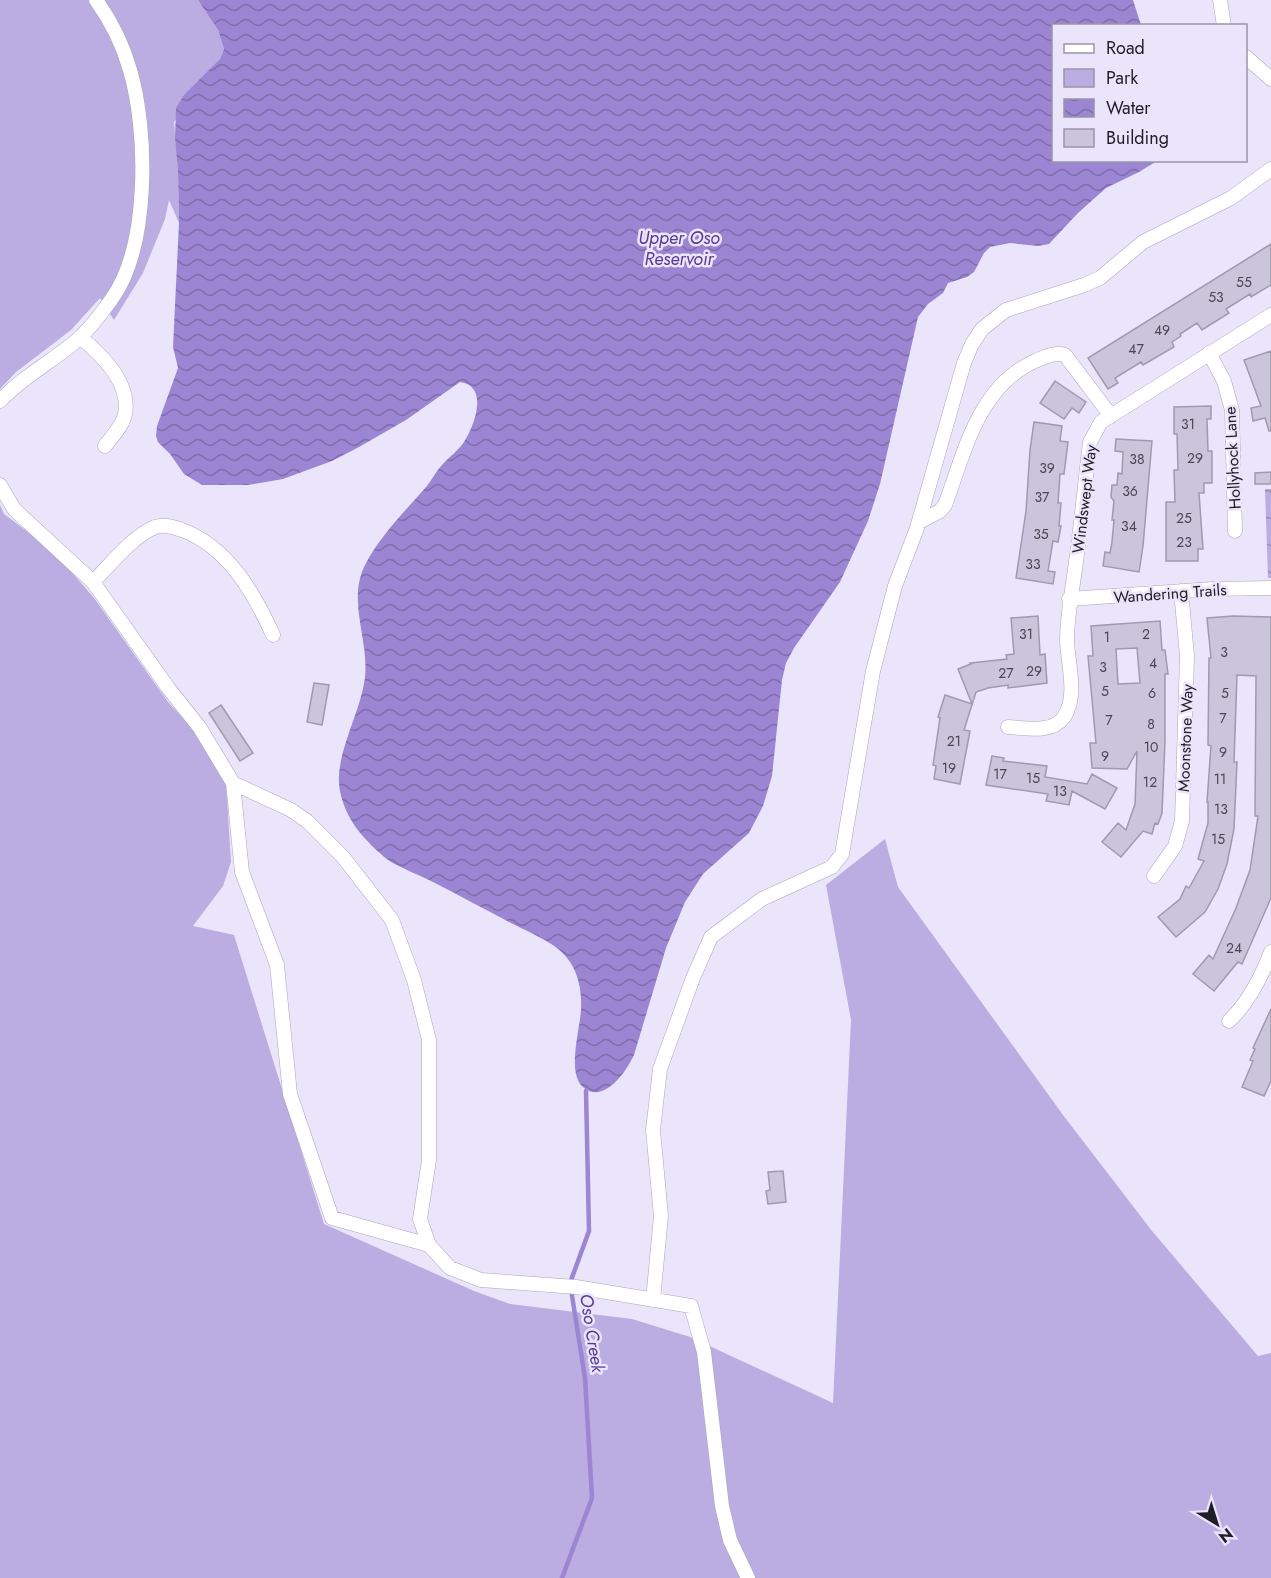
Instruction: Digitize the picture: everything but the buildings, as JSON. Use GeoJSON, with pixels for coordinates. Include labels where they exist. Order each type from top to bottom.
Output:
{"type":"FeatureCollection","features":[{"type":"Feature","properties":{"kind":"street"},"geometry":{"type":"LineString","coordinates":[[0,401],[80,337],[112,300],[128,269],[134,250],[141,201],[140,126],[133,81],[126,58],[112,25],[96,0]]}},
{"type":"Feature","properties":{"kind":"street"},"geometry":{"type":"LineString","coordinates":[[1220,0],[1224,24]]}},
{"type":"Feature","properties":{"kind":"street"},"geometry":{"type":"LineString","coordinates":[[1247,59],[1271,79]]}},
{"type":"Feature","properties":{"kind":"street"},"geometry":{"type":"LineString","coordinates":[[653,1300],[661,1216],[653,1130],[660,1070],[693,978],[711,937],[762,899],[832,867],[842,854],[873,671],[895,586],[919,522],[964,363],[972,344],[982,329],[1006,310],[1100,278],[1143,242],[1231,198],[1271,169]]}},
{"type":"Feature","properties":{"kind":"street","name":"Windswept Way"},"geometry":{"type":"LineString","coordinates":[[1008,727],[1051,728],[1063,719],[1069,708],[1071,685],[1067,641],[1069,599],[1075,572],[1090,442],[1101,422],[1271,315]]}},
{"type":"Feature","properties":{"kind":"street"},"geometry":{"type":"LineString","coordinates":[[80,337],[96,349],[114,370],[124,398],[126,414],[105,446]]}},
{"type":"Feature","properties":{"kind":"street","name":"Hollyhock Lane"},"geometry":{"type":"LineString","coordinates":[[1209,352],[1224,381],[1232,410],[1235,531]]}},
{"type":"Feature","properties":{"kind":"street"},"geometry":{"type":"LineString","coordinates":[[919,522],[940,511],[945,505],[974,425],[986,403],[1000,384],[1029,364],[1049,355],[1065,355],[1111,416]]}},
{"type":"Feature","properties":{"kind":"street"},"geometry":{"type":"LineString","coordinates":[[0,485],[14,508],[93,582],[200,728],[233,783],[242,872],[277,965],[290,1094],[332,1218],[429,1245]]}},
{"type":"Feature","properties":{"kind":"street"},"geometry":{"type":"LineString","coordinates":[[93,582],[143,535],[162,525],[171,526],[201,540],[236,571],[249,589],[273,635]]}},
{"type":"Feature","properties":{"kind":"street","name":"Wandering Trails"},"geometry":{"type":"LineString","coordinates":[[1069,599],[1214,589],[1271,588]]}},
{"type":"Feature","properties":{"kind":"street","name":"Moonstone Way"},"geometry":{"type":"LineString","coordinates":[[1154,876],[1175,846],[1182,821],[1187,656],[1181,591]]}},
{"type":"Feature","properties":{"kind":"street"},"geometry":{"type":"LineString","coordinates":[[233,783],[291,810],[307,821],[343,857],[392,920],[414,980],[429,1040],[429,1160],[420,1219],[429,1245],[450,1268],[481,1280],[570,1286],[691,1306],[704,1352],[729,1540],[748,1578]]}},
{"type":"Feature","properties":{"kind":"street"},"geometry":{"type":"LineString","coordinates":[[1229,1021],[1247,1000],[1271,952]]}},
{"type":"Feature","properties":{"kind":"green space"},"geometry":{"type":"Polygon","coordinates":[[[0,0],[198,0],[218,30],[224,49],[220,59],[174,122],[179,223],[169,200],[165,219],[143,273],[114,320],[100,298],[71,330],[16,372],[0,389],[0,0]]]}},
{"type":"Feature","properties":{"kind":"green space"},"geometry":{"type":"Polygon","coordinates":[[[1265,489],[1271,489],[1271,578],[1268,578],[1265,489]]]}},
{"type":"Feature","properties":{"kind":"green space"},"geometry":{"type":"Polygon","coordinates":[[[0,505],[4,514],[40,541],[94,598],[168,702],[190,726],[226,783],[231,862],[223,886],[193,926],[234,935],[324,1224],[474,1291],[510,1304],[632,1319],[690,1337],[833,1403],[851,1020],[826,885],[885,839],[898,887],[1063,1115],[1152,1231],[1258,1356],[1271,1353],[1271,1578],[0,1578],[0,505]]]}},
{"type":"Feature","properties":{"kind":"water","name":"Upper Oso Reservoir"},"geometry":{"type":"Polygon","coordinates":[[[198,0],[1133,0],[1141,24],[1052,24],[1052,162],[1155,162],[1106,188],[1049,244],[1038,246],[1010,243],[990,247],[984,253],[974,272],[967,277],[948,283],[943,293],[928,304],[918,317],[880,484],[868,521],[840,582],[786,663],[782,680],[772,776],[763,806],[749,833],[703,874],[685,902],[666,948],[634,1055],[621,1076],[607,1089],[600,1092],[592,1092],[584,1088],[576,1073],[575,1051],[581,998],[576,973],[565,955],[544,940],[388,860],[358,830],[347,812],[340,791],[340,764],[365,677],[358,606],[360,579],[371,554],[385,534],[426,487],[440,467],[464,442],[472,426],[477,407],[474,391],[469,385],[460,382],[406,420],[332,461],[283,479],[248,485],[202,485],[184,474],[158,442],[157,426],[178,368],[173,347],[179,223],[176,108],[184,95],[220,59],[224,49],[218,30],[198,0]]]}},
{"type":"Feature","properties":{"kind":"waterway","name":"Oso Creek"},"geometry":{"type":"LineString","coordinates":[[562,1578],[592,1498],[585,1378],[570,1283],[589,1231],[586,1091]]}}]}
